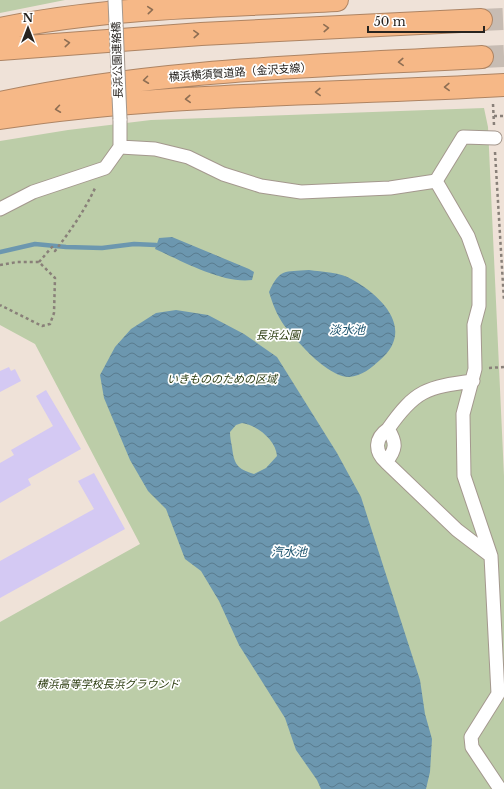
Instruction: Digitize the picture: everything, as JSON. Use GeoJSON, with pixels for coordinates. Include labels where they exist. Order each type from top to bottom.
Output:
{"type":"FeatureCollection","features":[{"type":"Feature","properties":{"kind":"highway"},"geometry":{"type":"LineString","coordinates":[[0,29],[80,16],[154,10],[338,0]]}},
{"type":"Feature","properties":{"kind":"highway"},"geometry":{"type":"LineString","coordinates":[[0,49],[193,34],[480,20]]}},
{"type":"Feature","properties":{"kind":"highway","name":"横浜横須賀道路（金沢支線）"},"geometry":{"type":"LineString","coordinates":[[0,103],[103,85],[204,73],[482,57]]}},
{"type":"Feature","properties":{"kind":"highway"},"geometry":{"type":"LineString","coordinates":[[0,118],[84,106],[148,101],[504,85]]}},
{"type":"Feature","properties":{"kind":"street","name":"長浜公園連絡橋"},"geometry":{"type":"LineString","coordinates":[[115,0],[120,147]]}},
{"type":"Feature","properties":{"kind":"street"},"geometry":{"type":"LineString","coordinates":[[0,209],[33,192],[105,168],[120,147],[155,149],[188,158],[223,174],[261,186],[301,192],[390,188],[436,181],[463,137],[495,138]]}},
{"type":"Feature","properties":{"kind":"street"},"geometry":{"type":"LineString","coordinates":[[436,181],[468,236],[479,267],[480,306],[474,324],[475,369],[463,414],[464,476],[491,556],[498,694],[471,737],[472,746],[500,789]]}},
{"type":"Feature","properties":{"kind":"street"},"geometry":{"type":"LineString","coordinates":[[473,381],[440,385],[421,393],[403,408],[388,429],[395,444],[394,452],[386,462],[458,530],[491,556]]}},
{"type":"Feature","properties":{"kind":"path"},"geometry":{"type":"LineString","coordinates":[[494,116],[504,116]]}},
{"type":"Feature","properties":{"kind":"path"},"geometry":{"type":"LineString","coordinates":[[39,262],[52,247],[55,250],[85,210],[105,168]]}},
{"type":"Feature","properties":{"kind":"path"},"geometry":{"type":"LineString","coordinates":[[0,265],[17,262],[39,262],[55,278],[54,313],[50,324],[42,326],[0,304]]}},
{"type":"Feature","properties":{"kind":"green space"},"geometry":{"type":"Polygon","coordinates":[[[0,0],[65,0],[0,13],[0,0]]]}},
{"type":"Feature","properties":{"kind":"green space","name":"長浜公園"},"geometry":{"type":"Polygon","coordinates":[[[484,108],[488,127],[504,476],[504,789],[0,789],[0,622],[140,544],[35,344],[0,325],[0,141],[68,130],[151,120],[484,108]]]}},
{"type":"Feature","properties":{"kind":"water"},"geometry":{"type":"Polygon","coordinates":[[[172,237],[249,269],[254,272],[252,280],[228,279],[190,265],[155,249],[159,238],[172,237]]]}},
{"type":"Feature","properties":{"kind":"water","name":"淡水池"},"geometry":{"type":"Polygon","coordinates":[[[309,270],[348,277],[375,295],[391,315],[395,326],[395,337],[390,349],[370,369],[349,377],[337,374],[313,357],[282,323],[269,292],[273,284],[280,275],[284,273],[309,270]]]}},
{"type":"Feature","properties":{"kind":"water","name":"汽水池"},"geometry":{"type":"Polygon","coordinates":[[[176,310],[208,315],[244,334],[277,357],[337,453],[361,497],[420,680],[425,714],[432,739],[430,772],[426,789],[321,789],[317,780],[296,750],[285,718],[239,645],[219,601],[201,571],[185,559],[166,509],[148,491],[130,460],[104,398],[100,375],[115,347],[131,329],[156,313],[176,310]],[[242,423],[236,425],[230,432],[230,438],[237,465],[240,468],[254,474],[266,468],[277,456],[273,444],[265,434],[248,424],[242,423]]]}},
{"type":"Feature","properties":{"kind":"building"},"geometry":{"type":"Polygon","coordinates":[[[9,367],[11,371],[15,369],[21,381],[0,392],[0,371],[9,367]]]}},
{"type":"Feature","properties":{"kind":"building"},"geometry":{"type":"Polygon","coordinates":[[[46,390],[81,449],[28,479],[31,485],[0,503],[0,463],[14,455],[11,450],[53,426],[36,396],[46,390]]]}},
{"type":"Feature","properties":{"kind":"building"},"geometry":{"type":"Polygon","coordinates":[[[94,473],[125,529],[0,598],[0,561],[94,509],[78,481],[94,473]]]}},
{"type":"Feature","properties":{"kind":"waterway"},"geometry":{"type":"LineString","coordinates":[[0,252],[35,244],[102,248],[134,244],[156,245]]}},
{"type":"Feature","properties":{"kind":"tunnel"},"geometry":{"type":"LineString","coordinates":[[481,20],[504,19]]}},
{"type":"Feature","properties":{"kind":"tunnel"},"geometry":{"type":"LineString","coordinates":[[482,57],[504,56]]}},
{"type":"Feature","properties":{"kind":"park label","name":"いきもののための区域"},"geometry":{"type":"Point","coordinates":[222,379]}},
{"type":"Feature","properties":{"kind":"park label","name":"横浜高等学校長浜グラウンド"},"geometry":{"type":"Point","coordinates":[108,684]}}]}
